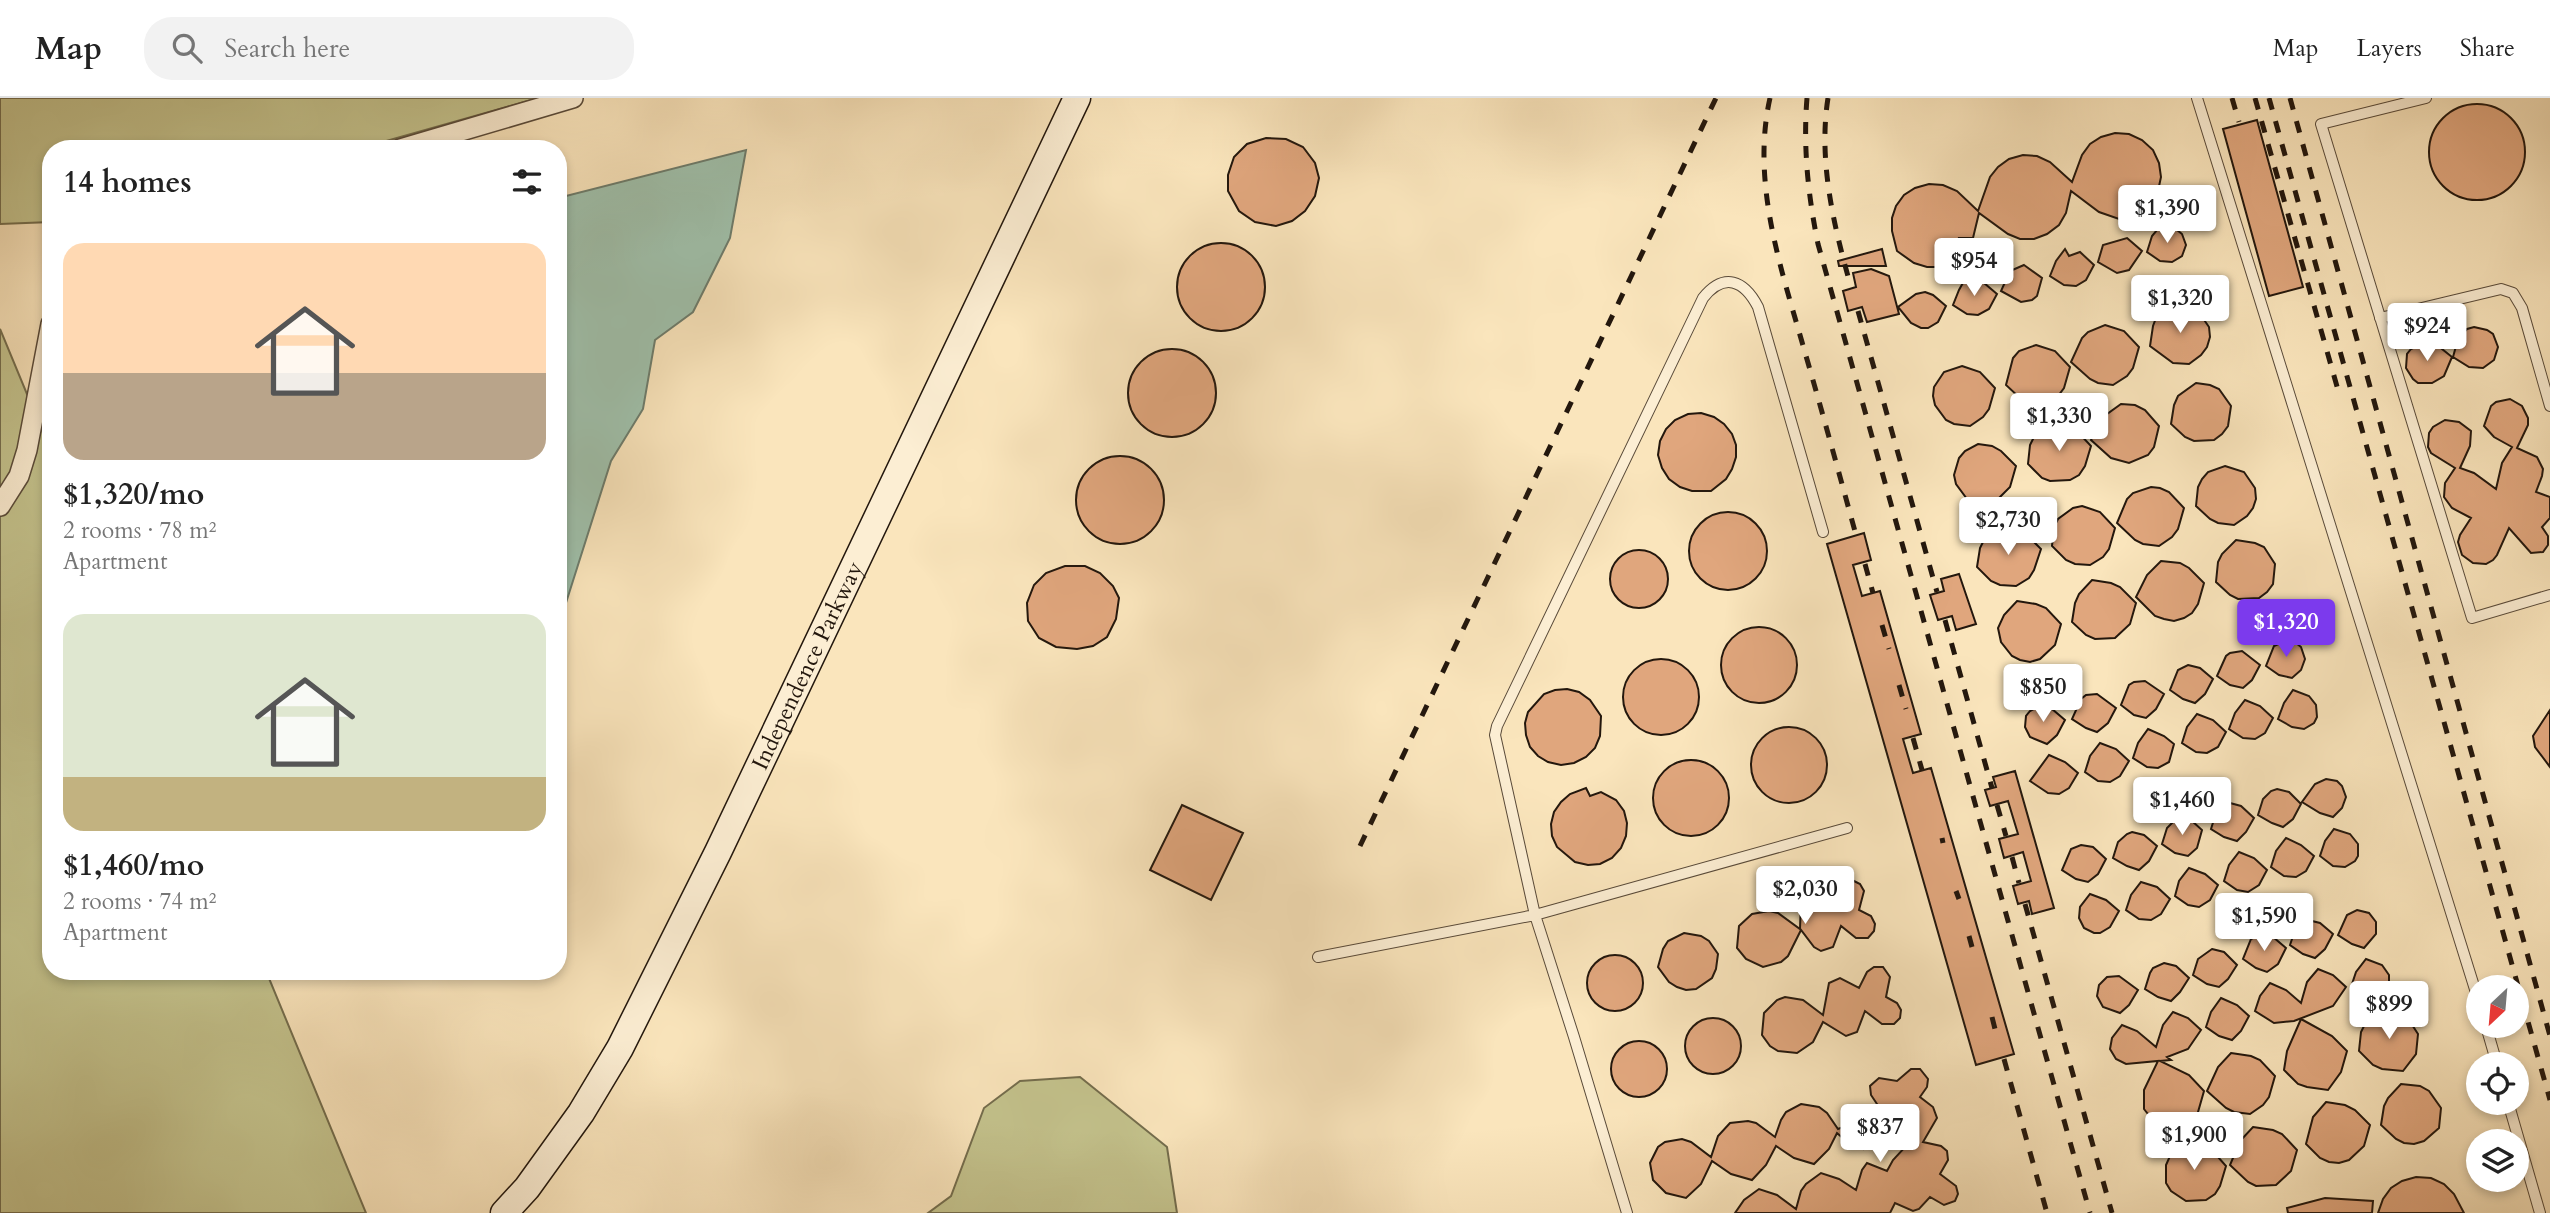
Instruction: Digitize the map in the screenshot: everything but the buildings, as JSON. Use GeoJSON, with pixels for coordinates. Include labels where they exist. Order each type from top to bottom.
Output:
{"type":"FeatureCollection","features":[{"type":"Feature","properties":{"kind":"main road","name":"Independence Parkway"},"geometry":{"type":"LineString","coordinates":[[505,1213],[527,1188],[581,1113],[625,1037],[723,840],[1077,98]]}},
{"type":"Feature","properties":{"kind":"street"},"geometry":{"type":"LineString","coordinates":[[431,140],[573,98]]}},
{"type":"Feature","properties":{"kind":"street"},"geometry":{"type":"LineString","coordinates":[[0,506],[19,476],[27,450],[42,371]]}},
{"type":"Feature","properties":{"kind":"lane"},"geometry":{"type":"LineString","coordinates":[[2197,98],[2471,975]]}},
{"type":"Feature","properties":{"kind":"lane"},"geometry":{"type":"LineString","coordinates":[[2426,98],[2386,102],[2321,124],[2472,618],[2550,595]]}},
{"type":"Feature","properties":{"kind":"lane"},"geometry":{"type":"LineString","coordinates":[[1627,1213],[1535,915],[1495,735],[1703,298],[1721,282],[1732,282],[1743,287],[1758,307],[1824,532]]}},
{"type":"Feature","properties":{"kind":"lane"},"geometry":{"type":"LineString","coordinates":[[2381,318],[2501,289],[2513,292],[2522,308],[2550,406]]}},
{"type":"Feature","properties":{"kind":"lane"},"geometry":{"type":"LineString","coordinates":[[1318,957],[1535,915],[1847,828]]}},
{"type":"Feature","properties":{"kind":"lane"},"geometry":{"type":"LineString","coordinates":[[2512,1115],[2540,1213]]}},
{"type":"Feature","properties":{"kind":"shaded area"},"geometry":{"type":"Polygon","coordinates":[[[0,98],[538,98],[390,140],[42,140],[42,222],[0,224],[0,98]]]}},
{"type":"Feature","properties":{"kind":"shaded area"},"geometry":{"type":"Polygon","coordinates":[[[746,150],[730,238],[693,312],[655,340],[643,409],[611,461],[567,600],[567,196],[746,150]]]}},
{"type":"Feature","properties":{"kind":"shaded area"},"geometry":{"type":"Polygon","coordinates":[[[0,329],[42,430],[42,980],[270,980],[366,1213],[0,1213],[0,329]]]}},
{"type":"Feature","properties":{"kind":"shaded area"},"geometry":{"type":"Polygon","coordinates":[[[1080,1077],[1167,1147],[1177,1213],[928,1213],[951,1196],[984,1108],[1020,1081],[1080,1077]]]}},
{"type":"Feature","properties":{"kind":"railway"},"geometry":{"type":"LineString","coordinates":[[1360,846],[1716,98]]}},
{"type":"Feature","properties":{"kind":"railway"},"geometry":{"type":"LineString","coordinates":[[1770,98],[1764,162],[1771,225],[1786,288],[1856,535]]}},
{"type":"Feature","properties":{"kind":"railway"},"geometry":{"type":"LineString","coordinates":[[1807,98],[1807,171],[1818,244],[2090,1213]]}},
{"type":"Feature","properties":{"kind":"railway"},"geometry":{"type":"LineString","coordinates":[[1828,98],[1825,122],[1826,170],[1839,241],[1851,287]]}},
{"type":"Feature","properties":{"kind":"railway"},"geometry":{"type":"LineString","coordinates":[[2232,98],[2239,122]]}},
{"type":"Feature","properties":{"kind":"railway"},"geometry":{"type":"LineString","coordinates":[[2255,98],[2340,397]]}},
{"type":"Feature","properties":{"kind":"railway"},"geometry":{"type":"LineString","coordinates":[[2269,98],[2550,1100]]}},
{"type":"Feature","properties":{"kind":"railway"},"geometry":{"type":"LineString","coordinates":[[2290,98],[2550,1036]]}},
{"type":"Feature","properties":{"kind":"railway"},"geometry":{"type":"LineString","coordinates":[[1858,311],[1937,592]]}},
{"type":"Feature","properties":{"kind":"railway"},"geometry":{"type":"LineString","coordinates":[[1865,564],[1873,593]]}},
{"type":"Feature","properties":{"kind":"railway"},"geometry":{"type":"LineString","coordinates":[[1945,620],[1992,788]]}},
{"type":"Feature","properties":{"kind":"railway"},"geometry":{"type":"LineString","coordinates":[[1882,625],[1889,649]]}},
{"type":"Feature","properties":{"kind":"railway"},"geometry":{"type":"LineString","coordinates":[[1899,685],[1906,709]]}},
{"type":"Feature","properties":{"kind":"railway"},"geometry":{"type":"LineString","coordinates":[[1913,738],[1922,770]]}},
{"type":"Feature","properties":{"kind":"railway"},"geometry":{"type":"LineString","coordinates":[[1997,805],[2006,836]]}},
{"type":"Feature","properties":{"kind":"railway"},"geometry":{"type":"LineString","coordinates":[[1942,838],[1943,843]]}},
{"type":"Feature","properties":{"kind":"railway"},"geometry":{"type":"LineString","coordinates":[[2012,857],[2019,883]]}},
{"type":"Feature","properties":{"kind":"railway"},"geometry":{"type":"LineString","coordinates":[[1956,891],[1959,899]]}},
{"type":"Feature","properties":{"kind":"railway"},"geometry":{"type":"LineString","coordinates":[[2025,904],[2112,1213]]}},
{"type":"Feature","properties":{"kind":"railway"},"geometry":{"type":"LineString","coordinates":[[1969,936],[1972,947]]}},
{"type":"Feature","properties":{"kind":"railway"},"geometry":{"type":"LineString","coordinates":[[1992,1017],[1995,1029]]}},
{"type":"Feature","properties":{"kind":"railway"},"geometry":{"type":"LineString","coordinates":[[2004,1059],[2047,1213]]}}]}
